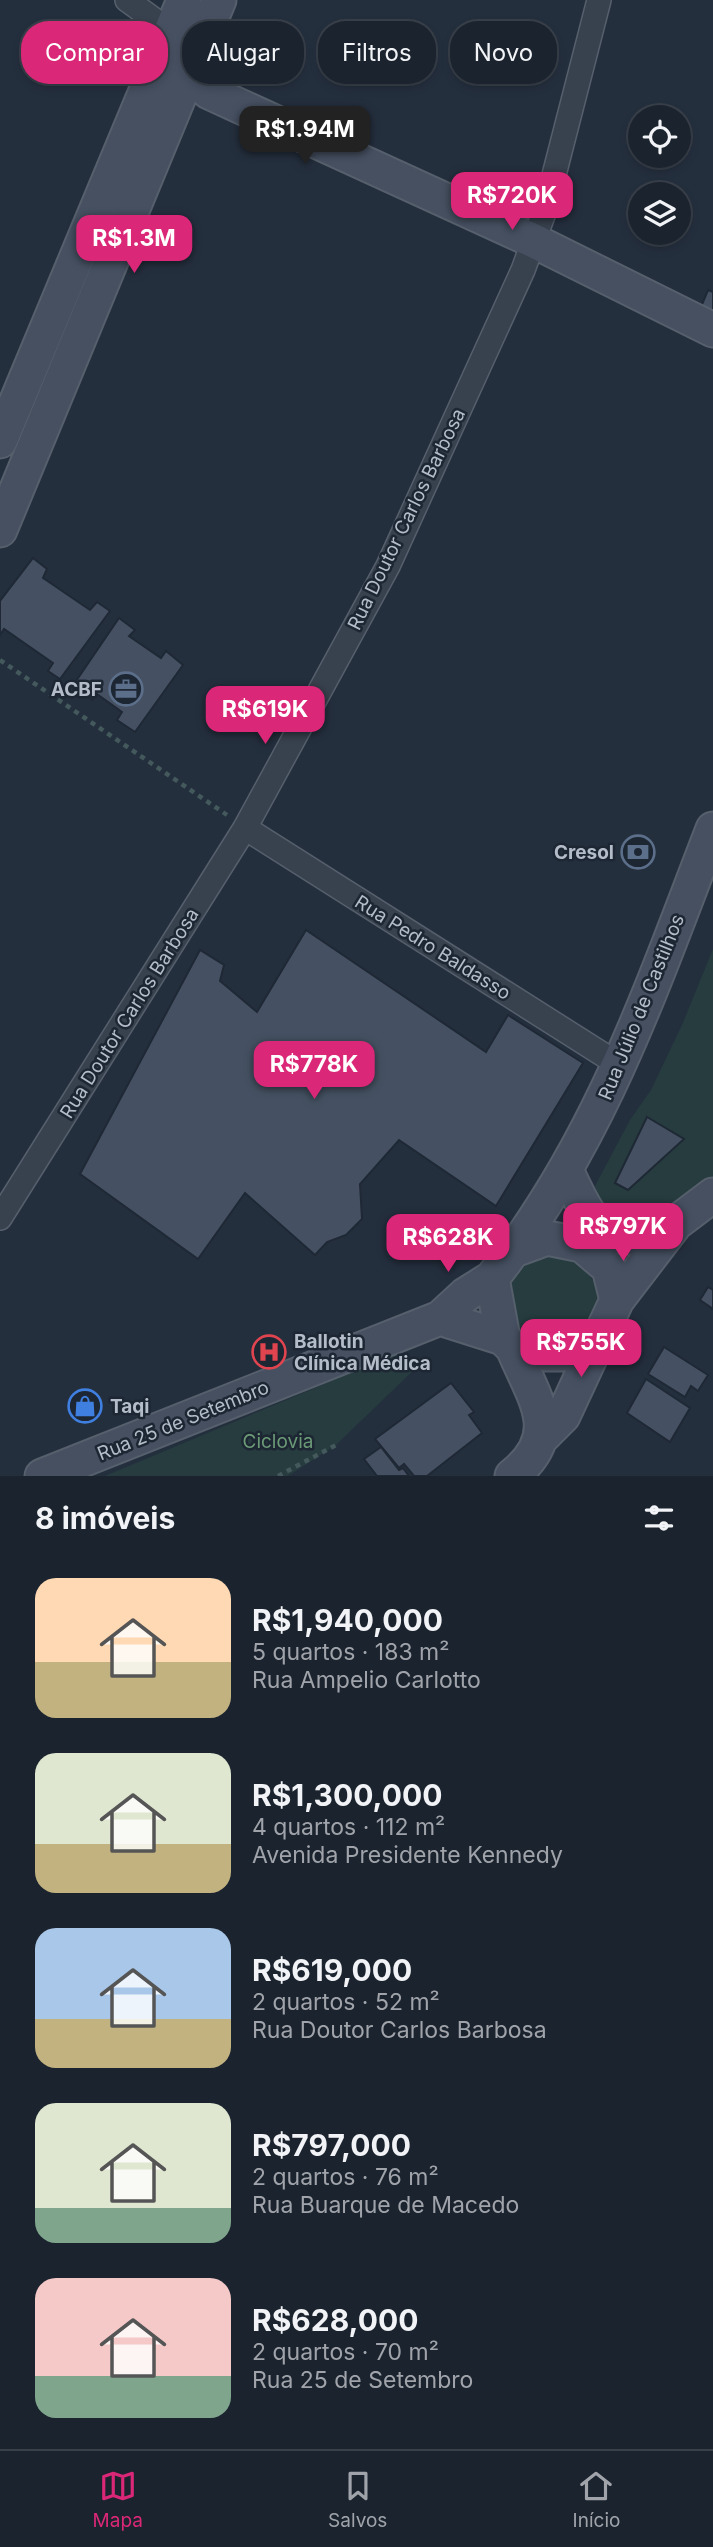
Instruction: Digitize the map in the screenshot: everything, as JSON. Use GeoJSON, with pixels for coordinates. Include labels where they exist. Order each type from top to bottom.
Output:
{"type":"FeatureCollection","features":[{"type":"Feature","properties":{"kind":"main road"},"geometry":{"type":"LineString","coordinates":[[168,39],[184,0]]}},
{"type":"Feature","properties":{"kind":"main road"},"geometry":{"type":"LineString","coordinates":[[210,21],[219,0]]}},
{"type":"Feature","properties":{"kind":"main road"},"geometry":{"type":"LineString","coordinates":[[168,47],[182,67]]}},
{"type":"Feature","properties":{"kind":"main road"},"geometry":{"type":"LineString","coordinates":[[0,441],[149,84]]}},
{"type":"Feature","properties":{"kind":"main road"},"geometry":{"type":"LineString","coordinates":[[0,530],[183,84]]}},
{"type":"Feature","properties":{"kind":"main road"},"geometry":{"type":"LineString","coordinates":[[199,84],[209,92],[532,240],[713,330]]}},
{"type":"Feature","properties":{"kind":"main road","name":"Rua Júlio de Castilhos"},"geometry":{"type":"LineString","coordinates":[[514,1250],[567,1172],[621,1066],[713,829]]}},
{"type":"Feature","properties":{"kind":"main road"},"geometry":{"type":"LineString","coordinates":[[567,1172],[584,1211],[609,1235],[643,1238],[676,1223],[713,1195]]}},
{"type":"Feature","properties":{"kind":"main road"},"geometry":{"type":"LineString","coordinates":[[542,1437],[563,1416],[617,1300],[676,1223]]}},
{"type":"Feature","properties":{"kind":"main road"},"geometry":{"type":"LineString","coordinates":[[601,1338],[571,1354],[546,1354],[440,1318],[465,1295],[492,1278],[514,1250],[547,1238],[582,1245],[609,1268],[617,1300]]}},
{"type":"Feature","properties":{"kind":"main road"},"geometry":{"type":"LineString","coordinates":[[492,1278],[508,1343],[543,1423],[542,1437],[534,1455],[512,1476]]}},
{"type":"Feature","properties":{"kind":"main road","name":"Rua 25 de Setembro"},"geometry":{"type":"LineString","coordinates":[[42,1476],[440,1318]]}},
{"type":"Feature","properties":{"kind":"street"},"geometry":{"type":"LineString","coordinates":[[127,0],[156,21]]}},
{"type":"Feature","properties":{"kind":"street","name":"Rua Doutor Carlos Barbosa"},"geometry":{"type":"LineString","coordinates":[[0,1218],[246,828],[387,566],[523,270],[545,209],[599,0]]}},
{"type":"Feature","properties":{"kind":"street","name":"Rua Pedro Baldasso"},"geometry":{"type":"LineString","coordinates":[[246,828],[621,1066]]}},
{"type":"Feature","properties":{"kind":"path"},"geometry":{"type":"LineString","coordinates":[[0,660],[246,828]]}},
{"type":"Feature","properties":{"kind":"path"},"geometry":{"type":"LineString","coordinates":[[278,1476],[335,1445]]}},
{"type":"Feature","properties":{"kind":"green space"},"geometry":{"type":"Polygon","coordinates":[[[713,949],[713,1177],[659,1218],[629,1220],[598,1201],[595,1186],[630,1120],[651,1090],[682,1025],[713,949]]]}},
{"type":"Feature","properties":{"kind":"green space"},"geometry":{"type":"Polygon","coordinates":[[[572,1255],[598,1291],[597,1311],[590,1321],[565,1343],[515,1335],[508,1290],[510,1280],[523,1266],[532,1262],[572,1255]]]}},
{"type":"Feature","properties":{"kind":"green space","name":"Ciclovia"},"geometry":{"type":"Polygon","coordinates":[[[396,1354],[420,1364],[336,1445],[288,1476],[105,1476],[396,1354]]]}},
{"type":"Feature","properties":{"kind":"building"},"geometry":{"type":"Polygon","coordinates":[[[708,290],[713,292],[713,319],[698,314],[708,290]]]}},
{"type":"Feature","properties":{"kind":"building"},"geometry":{"type":"Polygon","coordinates":[[[33,558],[47,569],[43,578],[90,610],[97,602],[110,611],[60,679],[48,671],[53,663],[4,629],[0,635],[0,601],[33,558]]]}},
{"type":"Feature","properties":{"kind":"building"},"geometry":{"type":"Polygon","coordinates":[[[119,618],[135,630],[129,636],[161,658],[166,651],[183,665],[135,732],[117,720],[122,712],[97,694],[92,700],[72,687],[119,618]]]}},
{"type":"Feature","properties":{"kind":"building"},"geometry":{"type":"Polygon","coordinates":[[[306,930],[486,1052],[508,1015],[583,1063],[496,1206],[399,1140],[360,1184],[362,1219],[346,1235],[327,1242],[315,1255],[245,1193],[198,1259],[80,1174],[200,950],[224,965],[220,981],[257,1012],[306,930]]]}},
{"type":"Feature","properties":{"kind":"building"},"geometry":{"type":"Polygon","coordinates":[[[647,1117],[684,1139],[628,1190],[615,1183],[647,1117]]]}},
{"type":"Feature","properties":{"kind":"building"},"geometry":{"type":"Polygon","coordinates":[[[708,1287],[713,1290],[713,1309],[700,1300],[708,1287]]]}},
{"type":"Feature","properties":{"kind":"building"},"geometry":{"type":"Polygon","coordinates":[[[664,1347],[708,1375],[698,1391],[691,1386],[685,1397],[648,1374],[664,1347]]]}},
{"type":"Feature","properties":{"kind":"building"},"geometry":{"type":"Polygon","coordinates":[[[646,1379],[690,1408],[670,1442],[627,1413],[646,1379]]]}},
{"type":"Feature","properties":{"kind":"building"},"geometry":{"type":"Polygon","coordinates":[[[451,1383],[474,1412],[469,1415],[482,1433],[427,1476],[414,1476],[404,1464],[399,1468],[375,1439],[451,1383]]]}},
{"type":"Feature","properties":{"kind":"building"},"geometry":{"type":"Polygon","coordinates":[[[381,1447],[399,1470],[403,1468],[409,1476],[377,1476],[364,1459],[381,1447]]]}},
{"type":"Feature","properties":{"kind":"place","name":"ACBF"},"geometry":{"type":"Point","coordinates":[126,689]}},
{"type":"Feature","properties":{"kind":"place","name":"Cresol"},"geometry":{"type":"Point","coordinates":[638,852]}},
{"type":"Feature","properties":{"kind":"place","name":"Ballotin Clínica Médica"},"geometry":{"type":"Point","coordinates":[269,1352]}},
{"type":"Feature","properties":{"kind":"place","name":"Taqi"},"geometry":{"type":"Point","coordinates":[85,1406]}}]}
